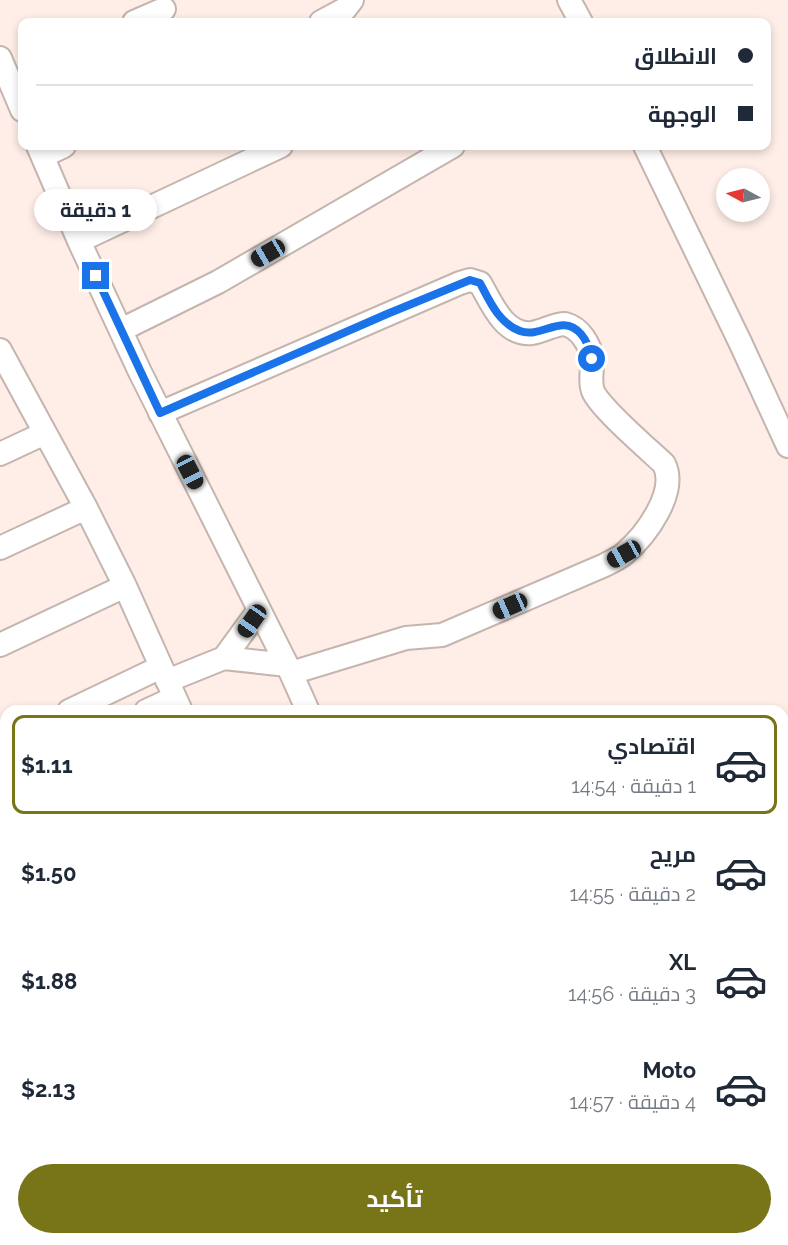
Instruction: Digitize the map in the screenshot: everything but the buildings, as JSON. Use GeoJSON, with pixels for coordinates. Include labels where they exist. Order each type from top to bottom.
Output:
{"type":"FeatureCollection","features":[{"type":"Feature","properties":{"kind":"street"},"geometry":{"type":"LineString","coordinates":[[328,18],[345,9],[352,0]]}},
{"type":"Feature","properties":{"kind":"street"},"geometry":{"type":"LineString","coordinates":[[569,0],[579,18]]}},
{"type":"Feature","properties":{"kind":"street"},"geometry":{"type":"LineString","coordinates":[[143,18],[164,9]]}},
{"type":"Feature","properties":{"kind":"street"},"geometry":{"type":"LineString","coordinates":[[0,58],[16,76]]}},
{"type":"Feature","properties":{"kind":"street"},"geometry":{"type":"LineString","coordinates":[[79,241],[272,150]]}},
{"type":"Feature","properties":{"kind":"street"},"geometry":{"type":"LineString","coordinates":[[121,330],[218,282],[446,150]]}},
{"type":"Feature","properties":{"kind":"street"},"geometry":{"type":"LineString","coordinates":[[647,150],[788,446]]}},
{"type":"Feature","properties":{"kind":"street"},"geometry":{"type":"LineString","coordinates":[[41,151],[79,241],[160,413],[305,705]]}},
{"type":"Feature","properties":{"kind":"street"},"geometry":{"type":"LineString","coordinates":[[160,413],[460,283],[474,280],[480,283],[502,320],[513,328],[530,333],[565,324],[579,331],[591,354],[591,384],[594,394],[607,410],[664,464],[666,470],[668,489],[645,531],[624,554],[605,565],[442,635],[406,638],[289,669],[224,658]]}},
{"type":"Feature","properties":{"kind":"street"},"geometry":{"type":"LineString","coordinates":[[1,356],[86,508],[125,586],[171,689]]}},
{"type":"Feature","properties":{"kind":"street"},"geometry":{"type":"LineString","coordinates":[[0,454],[45,433]]}},
{"type":"Feature","properties":{"kind":"street"},"geometry":{"type":"LineString","coordinates":[[0,548],[86,508]]}},
{"type":"Feature","properties":{"kind":"street"},"geometry":{"type":"LineString","coordinates":[[0,645],[125,586]]}},
{"type":"Feature","properties":{"kind":"street"},"geometry":{"type":"LineString","coordinates":[[153,705],[171,689],[224,658],[259,610]]}},
{"type":"Feature","properties":{"kind":"street"},"geometry":{"type":"LineString","coordinates":[[97,705],[171,689]]}},
{"type":"Feature","properties":{"kind":"route"},"geometry":{"type":"LineString","coordinates":[[96,276],[160,413],[470,280],[480,283],[498,315],[506,324],[526,333],[559,324],[571,326],[579,331],[585,340],[592,359]]}}]}
